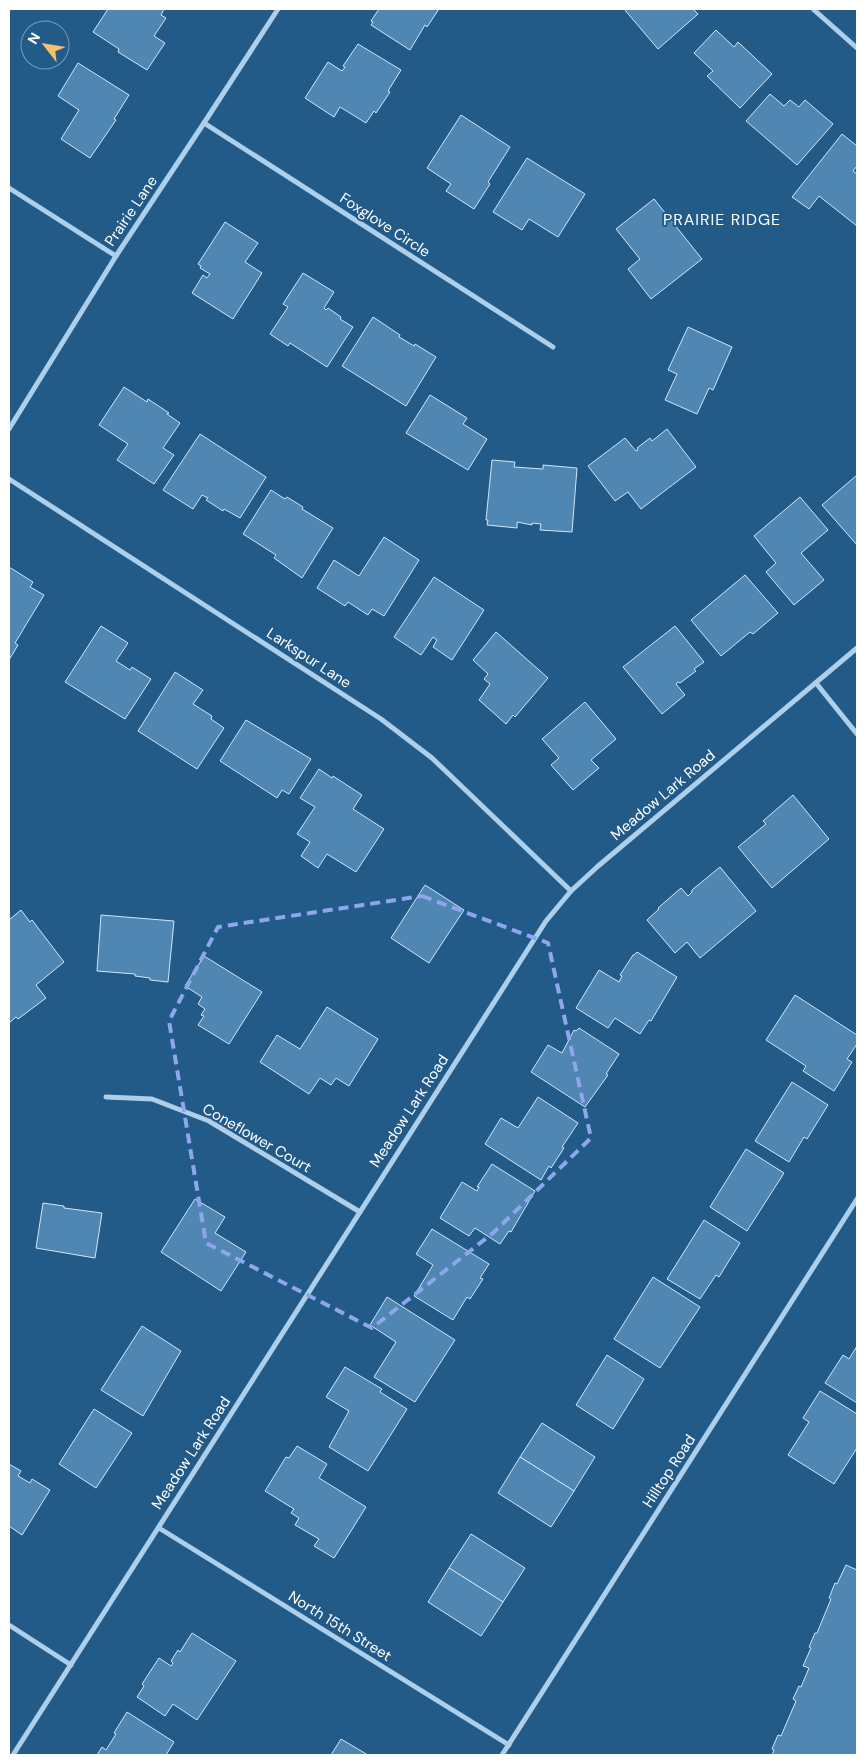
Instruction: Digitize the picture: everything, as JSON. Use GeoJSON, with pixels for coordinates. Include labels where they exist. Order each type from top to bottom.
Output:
{"type":"FeatureCollection","features":[{"type":"Feature","properties":{"kind":"street","name":"Prairie Lane"},"geometry":{"type":"LineString","coordinates":[[9,429],[116,256],[278,9]]}},
{"type":"Feature","properties":{"kind":"street"},"geometry":{"type":"LineString","coordinates":[[813,9],[857,48]]}},
{"type":"Feature","properties":{"kind":"street","name":"Foxglove Circle"},"geometry":{"type":"LineString","coordinates":[[204,123],[553,348]]}},
{"type":"Feature","properties":{"kind":"street"},"geometry":{"type":"LineString","coordinates":[[9,188],[116,256]]}},
{"type":"Feature","properties":{"kind":"street","name":"Larkspur Lane"},"geometry":{"type":"LineString","coordinates":[[9,479],[381,719],[432,758],[571,891]]}},
{"type":"Feature","properties":{"kind":"street","name":"Meadow Lark Road"},"geometry":{"type":"LineString","coordinates":[[13,1755],[546,920],[571,891],[604,861],[857,648]]}},
{"type":"Feature","properties":{"kind":"street"},"geometry":{"type":"LineString","coordinates":[[816,683],[857,734]]}},
{"type":"Feature","properties":{"kind":"street","name":"Coneflower Court"},"geometry":{"type":"LineString","coordinates":[[106,1097],[152,1099],[208,1121],[360,1212]]}},
{"type":"Feature","properties":{"kind":"street","name":"Hilltop Road"},"geometry":{"type":"LineString","coordinates":[[502,1755],[857,1199]]}},
{"type":"Feature","properties":{"kind":"street","name":"North 15th Street"},"geometry":{"type":"LineString","coordinates":[[159,1528],[509,1745]]}},
{"type":"Feature","properties":{"kind":"street"},"geometry":{"type":"LineString","coordinates":[[9,1625],[71,1665]]}},
{"type":"Feature","properties":{"kind":"highlighted area"},"geometry":{"type":"Polygon","coordinates":[[[422,896],[548,943],[591,1138],[493,1233],[372,1328],[206,1243],[169,1021],[218,927],[422,896]]]}},
{"type":"Feature","properties":{"kind":"building"},"geometry":{"type":"Polygon","coordinates":[[[108,9],[164,9],[161,15],[166,18],[154,36],[165,43],[147,70],[118,52],[119,49],[93,32],[108,9]]]}},
{"type":"Feature","properties":{"kind":"building"},"geometry":{"type":"Polygon","coordinates":[[[379,9],[439,9],[427,27],[425,25],[410,50],[371,25],[373,22],[371,21],[379,9]]]}},
{"type":"Feature","properties":{"kind":"building"},"geometry":{"type":"Polygon","coordinates":[[[624,9],[693,9],[698,14],[658,49],[624,9]]]}},
{"type":"Feature","properties":{"kind":"building"},"geometry":{"type":"Polygon","coordinates":[[[716,30],[734,47],[738,42],[772,74],[740,108],[707,76],[713,71],[694,53],[716,30]]]}},
{"type":"Feature","properties":{"kind":"building"},"geometry":{"type":"Polygon","coordinates":[[[358,44],[401,70],[388,91],[390,92],[376,113],[374,111],[366,123],[340,107],[334,117],[305,98],[328,62],[342,71],[345,67],[343,66],[358,44]]]}},
{"type":"Feature","properties":{"kind":"building"},"geometry":{"type":"Polygon","coordinates":[[[78,63],[129,95],[114,119],[116,120],[90,158],[61,139],[79,110],[58,96],[78,63]]]}},
{"type":"Feature","properties":{"kind":"building"},"geometry":{"type":"Polygon","coordinates":[[[770,94],[784,106],[790,100],[799,107],[805,100],[833,124],[797,165],[746,121],[770,94]]]}},
{"type":"Feature","properties":{"kind":"building"},"geometry":{"type":"Polygon","coordinates":[[[461,115],[510,147],[474,209],[446,191],[451,184],[427,168],[461,115]]]}},
{"type":"Feature","properties":{"kind":"building"},"geometry":{"type":"Polygon","coordinates":[[[842,134],[857,146],[857,166],[853,171],[857,174],[857,226],[819,196],[809,209],[792,197],[842,134]]]}},
{"type":"Feature","properties":{"kind":"building"},"geometry":{"type":"Polygon","coordinates":[[[527,158],[585,194],[558,237],[529,219],[522,230],[493,212],[527,158]]]}},
{"type":"Feature","properties":{"kind":"building"},"geometry":{"type":"Polygon","coordinates":[[[654,199],[702,259],[651,299],[628,269],[640,259],[616,229],[654,199]]]}},
{"type":"Feature","properties":{"kind":"building"},"geometry":{"type":"Polygon","coordinates":[[[225,222],[258,243],[245,262],[262,273],[233,319],[192,293],[203,275],[207,278],[210,274],[200,268],[201,266],[198,264],[225,222]]]}},
{"type":"Feature","properties":{"kind":"building"},"geometry":{"type":"Polygon","coordinates":[[[303,273],[334,292],[324,308],[326,310],[328,308],[353,327],[327,367],[290,343],[288,346],[270,334],[288,307],[283,304],[303,273]]]}},
{"type":"Feature","properties":{"kind":"building"},"geometry":{"type":"Polygon","coordinates":[[[373,317],[400,335],[399,337],[436,357],[406,406],[342,366],[373,317]]]}},
{"type":"Feature","properties":{"kind":"building"},"geometry":{"type":"Polygon","coordinates":[[[688,327],[732,347],[713,390],[709,388],[697,414],[665,400],[677,374],[668,370],[688,327]]]}},
{"type":"Feature","properties":{"kind":"building"},"geometry":{"type":"Polygon","coordinates":[[[124,387],[147,402],[148,399],[180,423],[163,448],[174,455],[154,484],[117,460],[128,444],[99,425],[124,387]]]}},
{"type":"Feature","properties":{"kind":"building"},"geometry":{"type":"Polygon","coordinates":[[[430,395],[467,418],[463,424],[487,439],[468,470],[406,433],[430,395]]]}},
{"type":"Feature","properties":{"kind":"building"},"geometry":{"type":"Polygon","coordinates":[[[667,429],[696,467],[641,509],[628,492],[615,501],[588,466],[625,438],[636,451],[638,450],[637,448],[650,438],[652,441],[667,429]]]}},
{"type":"Feature","properties":{"kind":"building"},"geometry":{"type":"Polygon","coordinates":[[[200,434],[266,477],[240,518],[224,509],[223,511],[206,500],[208,498],[202,495],[193,509],[163,490],[200,434]]]}},
{"type":"Feature","properties":{"kind":"building"},"geometry":{"type":"Polygon","coordinates":[[[492,460],[515,462],[514,467],[543,469],[543,465],[577,468],[572,532],[540,530],[541,524],[532,523],[532,525],[517,522],[517,528],[487,525],[492,460]]]}},
{"type":"Feature","properties":{"kind":"building"},"geometry":{"type":"Polygon","coordinates":[[[857,475],[857,545],[822,505],[857,475]]]}},
{"type":"Feature","properties":{"kind":"building"},"geometry":{"type":"Polygon","coordinates":[[[271,490],[285,499],[287,497],[303,507],[302,509],[333,528],[302,578],[274,558],[276,555],[243,534],[271,490]]]}},
{"type":"Feature","properties":{"kind":"building"},"geometry":{"type":"Polygon","coordinates":[[[800,497],[828,530],[801,553],[824,580],[794,605],[766,572],[776,563],[754,536],[800,497]]]}},
{"type":"Feature","properties":{"kind":"building"},"geometry":{"type":"Polygon","coordinates":[[[384,537],[419,560],[384,616],[372,609],[368,615],[348,602],[345,606],[317,588],[334,560],[359,576],[384,537]]]}},
{"type":"Feature","properties":{"kind":"building"},"geometry":{"type":"Polygon","coordinates":[[[9,567],[33,582],[30,587],[44,595],[15,643],[18,645],[9,660],[9,567]]]}},
{"type":"Feature","properties":{"kind":"building"},"geometry":{"type":"Polygon","coordinates":[[[745,575],[778,613],[753,634],[750,632],[721,656],[691,620],[745,575]]]}},
{"type":"Feature","properties":{"kind":"building"},"geometry":{"type":"Polygon","coordinates":[[[434,577],[484,610],[452,660],[433,647],[437,640],[433,637],[421,655],[394,637],[434,577]]]}},
{"type":"Feature","properties":{"kind":"building"},"geometry":{"type":"Polygon","coordinates":[[[101,626],[128,643],[116,661],[130,670],[132,667],[151,679],[125,719],[65,682],[101,626]]]}},
{"type":"Feature","properties":{"kind":"building"},"geometry":{"type":"Polygon","coordinates":[[[675,626],[704,662],[694,669],[696,671],[676,684],[685,695],[662,714],[623,667],[675,626]]]}},
{"type":"Feature","properties":{"kind":"building"},"geometry":{"type":"Polygon","coordinates":[[[496,632],[548,678],[515,717],[513,715],[506,724],[479,700],[490,684],[484,679],[488,674],[473,660],[496,632]]]}},
{"type":"Feature","properties":{"kind":"building"},"geometry":{"type":"Polygon","coordinates":[[[175,672],[203,690],[193,704],[212,716],[211,719],[224,728],[197,769],[138,731],[175,672]]]}},
{"type":"Feature","properties":{"kind":"building"},"geometry":{"type":"Polygon","coordinates":[[[585,702],[616,739],[591,760],[599,768],[573,790],[551,765],[559,758],[542,739],[585,702]]]}},
{"type":"Feature","properties":{"kind":"building"},"geometry":{"type":"Polygon","coordinates":[[[246,720],[311,759],[289,794],[282,790],[277,798],[220,761],[246,720]]]}},
{"type":"Feature","properties":{"kind":"building"},"geometry":{"type":"Polygon","coordinates":[[[319,769],[362,795],[353,809],[384,829],[356,872],[327,854],[318,868],[301,856],[310,842],[297,834],[315,807],[300,798],[319,769]]]}},
{"type":"Feature","properties":{"kind":"building"},"geometry":{"type":"Polygon","coordinates":[[[793,795],[829,839],[772,888],[738,847],[766,824],[763,821],[793,795]]]}},
{"type":"Feature","properties":{"kind":"building"},"geometry":{"type":"Polygon","coordinates":[[[720,867],[756,911],[700,958],[687,942],[675,953],[647,920],[681,888],[688,896],[692,890],[720,867]]]}},
{"type":"Feature","properties":{"kind":"building"},"geometry":{"type":"Polygon","coordinates":[[[425,885],[464,910],[429,963],[391,938],[425,885]]]}},
{"type":"Feature","properties":{"kind":"building"},"geometry":{"type":"Polygon","coordinates":[[[21,910],[30,922],[32,920],[64,962],[36,985],[46,998],[18,1019],[16,1017],[9,1023],[9,920],[21,910]]]}},
{"type":"Feature","properties":{"kind":"building"},"geometry":{"type":"Polygon","coordinates":[[[101,915],[174,921],[168,982],[150,980],[150,978],[135,976],[135,974],[97,971],[101,915]]]}},
{"type":"Feature","properties":{"kind":"building"},"geometry":{"type":"Polygon","coordinates":[[[637,952],[677,977],[651,1021],[649,1020],[640,1034],[615,1018],[608,1028],[576,1008],[599,970],[619,982],[622,976],[620,975],[637,952]]]}},
{"type":"Feature","properties":{"kind":"building"},"geometry":{"type":"Polygon","coordinates":[[[204,956],[262,992],[229,1044],[198,1025],[204,1016],[201,1015],[205,1009],[198,1004],[202,997],[185,986],[204,956]]]}},
{"type":"Feature","properties":{"kind":"building"},"geometry":{"type":"Polygon","coordinates":[[[795,995],[857,1035],[857,1044],[847,1059],[852,1062],[834,1091],[803,1071],[806,1066],[766,1040],[795,995]]]}},
{"type":"Feature","properties":{"kind":"building"},"geometry":{"type":"Polygon","coordinates":[[[327,1007],[378,1039],[349,1086],[336,1078],[331,1085],[320,1078],[309,1094],[260,1062],[277,1035],[300,1049],[327,1007]]]}},
{"type":"Feature","properties":{"kind":"building"},"geometry":{"type":"Polygon","coordinates":[[[579,1028],[619,1054],[606,1074],[608,1075],[585,1107],[531,1072],[548,1045],[562,1053],[574,1030],[576,1031],[579,1028]]]}},
{"type":"Feature","properties":{"kind":"building"},"geometry":{"type":"Polygon","coordinates":[[[792,1082],[828,1105],[807,1139],[804,1137],[789,1162],[755,1141],[792,1082]]]}},
{"type":"Feature","properties":{"kind":"building"},"geometry":{"type":"Polygon","coordinates":[[[538,1097],[578,1123],[562,1147],[564,1148],[551,1168],[549,1166],[541,1180],[485,1144],[501,1118],[518,1128],[538,1097]]]}},
{"type":"Feature","properties":{"kind":"building"},"geometry":{"type":"Polygon","coordinates":[[[746,1149],[784,1173],[747,1231],[710,1207],[746,1149]]]}},
{"type":"Feature","properties":{"kind":"building"},"geometry":{"type":"Polygon","coordinates":[[[492,1164],[535,1191],[511,1232],[509,1231],[500,1244],[475,1228],[469,1236],[440,1218],[462,1182],[477,1191],[479,1187],[477,1187],[492,1164]]]}},
{"type":"Feature","properties":{"kind":"building"},"geometry":{"type":"Polygon","coordinates":[[[195,1199],[225,1217],[215,1233],[246,1252],[221,1291],[161,1252],[195,1199]]]}},
{"type":"Feature","properties":{"kind":"building"},"geometry":{"type":"Polygon","coordinates":[[[43,1203],[102,1213],[95,1258],[36,1248],[43,1203]]]}},
{"type":"Feature","properties":{"kind":"building"},"geometry":{"type":"Polygon","coordinates":[[[704,1220],[740,1243],[719,1277],[716,1275],[700,1299],[667,1279],[704,1220]]]}},
{"type":"Feature","properties":{"kind":"building"},"geometry":{"type":"Polygon","coordinates":[[[432,1229],[489,1264],[480,1278],[483,1279],[470,1299],[467,1297],[453,1320],[414,1296],[433,1265],[416,1254],[432,1229]]]}},
{"type":"Feature","properties":{"kind":"building"},"geometry":{"type":"Polygon","coordinates":[[[653,1277],[700,1307],[660,1368],[614,1339],[653,1277]]]}},
{"type":"Feature","properties":{"kind":"building"},"geometry":{"type":"Polygon","coordinates":[[[387,1297],[455,1340],[415,1402],[374,1377],[396,1342],[370,1325],[387,1297]]]}},
{"type":"Feature","properties":{"kind":"building"},"geometry":{"type":"Polygon","coordinates":[[[142,1326],[181,1351],[143,1416],[101,1390],[142,1326]]]}},
{"type":"Feature","properties":{"kind":"building"},"geometry":{"type":"Polygon","coordinates":[[[857,1346],[857,1403],[825,1383],[843,1355],[849,1359],[857,1346]]]}},
{"type":"Feature","properties":{"kind":"building"},"geometry":{"type":"Polygon","coordinates":[[[607,1355],[644,1379],[613,1429],[576,1405],[607,1355]]]}},
{"type":"Feature","properties":{"kind":"building"},"geometry":{"type":"Polygon","coordinates":[[[345,1367],[382,1389],[380,1392],[407,1409],[368,1471],[329,1447],[349,1411],[326,1397],[345,1367]]]}},
{"type":"Feature","properties":{"kind":"building"},"geometry":{"type":"Polygon","coordinates":[[[820,1391],[857,1414],[857,1448],[834,1484],[788,1455],[809,1422],[803,1418],[820,1391]]]}},
{"type":"Feature","properties":{"kind":"building"},"geometry":{"type":"Polygon","coordinates":[[[94,1409],[132,1433],[96,1488],[59,1464],[94,1409]]]}},
{"type":"Feature","properties":{"kind":"building"},"geometry":{"type":"Polygon","coordinates":[[[542,1423],[595,1457],[574,1491],[520,1457],[542,1423]]]}},
{"type":"Feature","properties":{"kind":"building"},"geometry":{"type":"Polygon","coordinates":[[[297,1446],[327,1464],[319,1478],[366,1507],[334,1558],[314,1546],[319,1539],[295,1525],[299,1518],[291,1513],[294,1509],[265,1491],[286,1457],[289,1458],[297,1446]]]}},
{"type":"Feature","properties":{"kind":"building"},"geometry":{"type":"Polygon","coordinates":[[[520,1457],[574,1491],[551,1527],[498,1493],[520,1457]]]}},
{"type":"Feature","properties":{"kind":"building"},"geometry":{"type":"Polygon","coordinates":[[[9,1464],[21,1471],[18,1476],[30,1483],[32,1479],[50,1490],[22,1535],[9,1526],[9,1464]]]}},
{"type":"Feature","properties":{"kind":"building"},"geometry":{"type":"Polygon","coordinates":[[[471,1534],[525,1568],[503,1602],[449,1568],[471,1534]]]}},
{"type":"Feature","properties":{"kind":"building"},"geometry":{"type":"Polygon","coordinates":[[[846,1565],[857,1570],[857,1753],[856,1755],[772,1755],[774,1750],[772,1749],[778,1735],[781,1736],[796,1701],[793,1699],[799,1686],[801,1687],[809,1668],[803,1666],[811,1648],[809,1647],[831,1599],[829,1598],[835,1583],[837,1584],[846,1565]]]}},
{"type":"Feature","properties":{"kind":"building"},"geometry":{"type":"Polygon","coordinates":[[[449,1568],[503,1602],[481,1636],[428,1602],[449,1568]]]}},
{"type":"Feature","properties":{"kind":"building"},"geometry":{"type":"Polygon","coordinates":[[[192,1633],[236,1661],[197,1720],[173,1704],[165,1716],[137,1697],[144,1686],[142,1684],[159,1658],[171,1666],[173,1663],[171,1661],[178,1650],[180,1652],[192,1633]]]}},
{"type":"Feature","properties":{"kind":"building"},"geometry":{"type":"Polygon","coordinates":[[[127,1712],[174,1742],[166,1755],[97,1755],[102,1747],[106,1750],[127,1712]]]}},
{"type":"Feature","properties":{"kind":"building"},"geometry":{"type":"Polygon","coordinates":[[[341,1739],[368,1755],[331,1755],[341,1739]]]}},
{"type":"Feature","properties":{"kind":"district","name":"PRAIRIE RIDGE"},"geometry":{"type":"Point","coordinates":[722,219]}}]}
